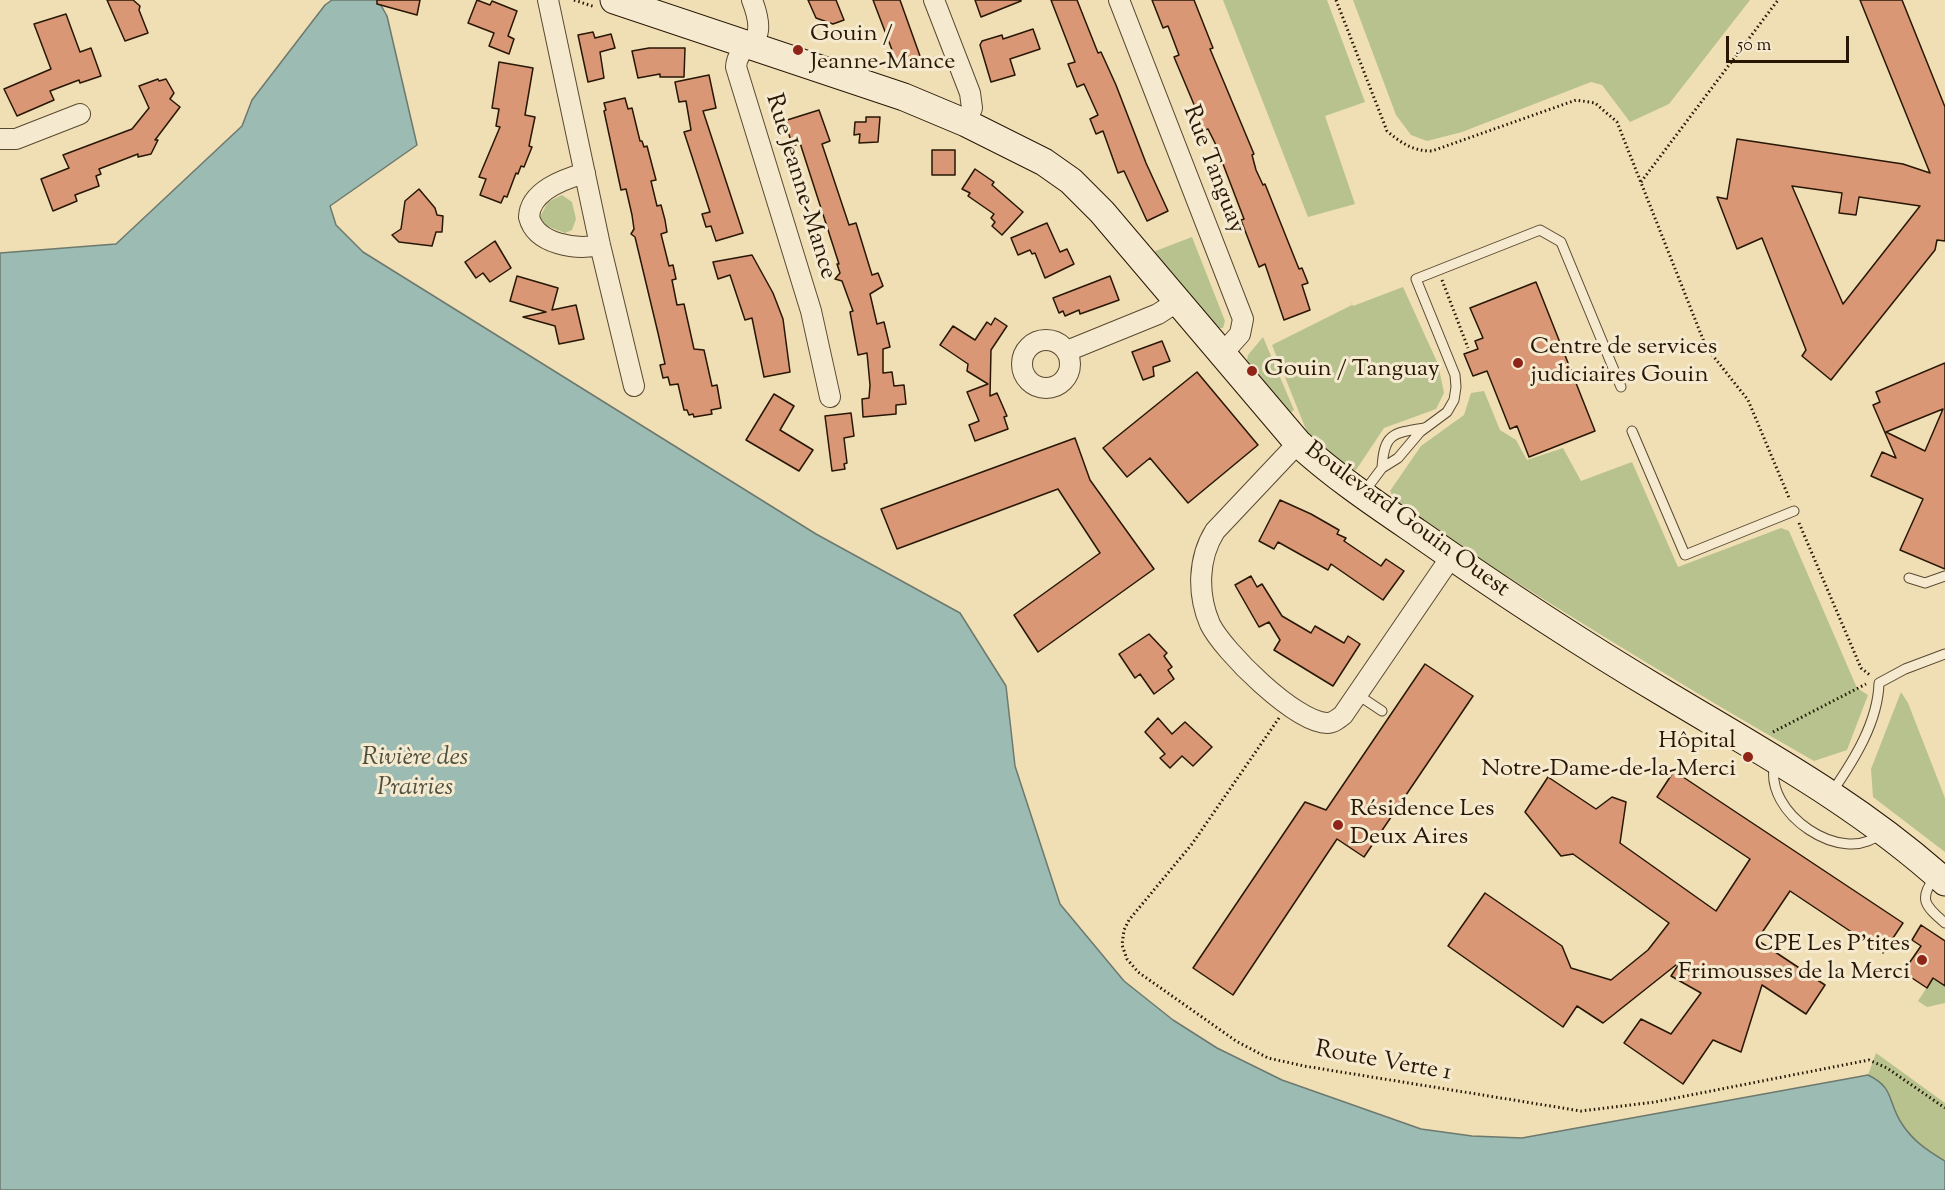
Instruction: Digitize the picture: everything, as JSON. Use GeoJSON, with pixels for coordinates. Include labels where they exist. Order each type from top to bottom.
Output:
{"type":"FeatureCollection","features":[{"type":"Feature","properties":{"kind":"street"},"geometry":{"type":"LineString","coordinates":[[548,0],[600,245],[634,386]]}},
{"type":"Feature","properties":{"kind":"street","name":"Boulevard Gouin Ouest"},"geometry":{"type":"LineString","coordinates":[[614,0],[889,91],[1023,150],[1071,181],[1102,212],[1298,443],[1363,494],[1451,557],[1602,656],[1772,747],[1884,830],[1941,879]]}},
{"type":"Feature","properties":{"kind":"street","name":"Rue Jeanne-Mance"},"geometry":{"type":"LineString","coordinates":[[752,0],[760,24],[759,33],[737,61],[736,67],[809,303],[830,397]]}},
{"type":"Feature","properties":{"kind":"street"},"geometry":{"type":"LineString","coordinates":[[934,0],[970,93],[972,108],[966,123]]}},
{"type":"Feature","properties":{"kind":"street","name":"Rue Tanguay"},"geometry":{"type":"LineString","coordinates":[[1119,0],[1243,319],[1240,334],[1223,353]]}},
{"type":"Feature","properties":{"kind":"street"},"geometry":{"type":"LineString","coordinates":[[0,139],[16,139],[80,114]]}},
{"type":"Feature","properties":{"kind":"street"},"geometry":{"type":"LineString","coordinates":[[585,174],[550,187],[532,204],[529,217],[540,233],[564,245],[577,248],[600,245]]}},
{"type":"Feature","properties":{"kind":"street"},"geometry":{"type":"LineString","coordinates":[[1067,351],[1158,314],[1178,301]]}},
{"type":"Feature","properties":{"kind":"street"},"geometry":{"type":"LineString","coordinates":[[1298,443],[1210,539],[1201,570],[1204,606],[1211,625],[1233,656],[1272,692],[1310,718],[1326,723],[1337,720],[1358,695],[1451,557]]}},
{"type":"Feature","properties":{"kind":"lane"},"geometry":{"type":"LineString","coordinates":[[1363,494],[1382,468],[1398,458],[1426,427],[1447,412],[1454,400],[1455,375],[1416,279],[1540,231],[1561,242],[1621,387]]}},
{"type":"Feature","properties":{"kind":"lane"},"geometry":{"type":"LineString","coordinates":[[1382,468],[1383,448],[1391,436],[1400,431],[1426,427]]}},
{"type":"Feature","properties":{"kind":"lane"},"geometry":{"type":"LineString","coordinates":[[1632,431],[1685,555],[1794,511]]}},
{"type":"Feature","properties":{"kind":"lane"},"geometry":{"type":"LineString","coordinates":[[1909,578],[1925,583],[1945,576]]}},
{"type":"Feature","properties":{"kind":"lane"},"geometry":{"type":"LineString","coordinates":[[1832,793],[1856,756],[1879,699],[1879,682],[1905,669],[1945,654]]}},
{"type":"Feature","properties":{"kind":"lane"},"geometry":{"type":"LineString","coordinates":[[1358,695],[1382,711]]}},
{"type":"Feature","properties":{"kind":"lane"},"geometry":{"type":"LineString","coordinates":[[1772,747],[1773,779],[1785,809],[1822,837],[1841,845],[1857,844],[1874,839],[1884,830]]}},
{"type":"Feature","properties":{"kind":"lane"},"geometry":{"type":"LineString","coordinates":[[1941,879],[1924,896],[1931,910],[1945,923]]}},
{"type":"Feature","properties":{"kind":"path"},"geometry":{"type":"LineString","coordinates":[[1336,0],[1387,131],[1401,143],[1419,151],[1432,151],[1576,100],[1595,103],[1617,122],[1706,347],[1748,400],[1861,668],[1879,682]]}},
{"type":"Feature","properties":{"kind":"path"},"geometry":{"type":"LineString","coordinates":[[1641,182],[1778,0]]}},
{"type":"Feature","properties":{"kind":"path"},"geometry":{"type":"LineString","coordinates":[[1438,270],[1468,348]]}},
{"type":"Feature","properties":{"kind":"path"},"geometry":{"type":"LineString","coordinates":[[1772,747],[1867,683],[1879,682]]}},
{"type":"Feature","properties":{"kind":"path","name":"Route Verte 1"},"geometry":{"type":"LineString","coordinates":[[1282,714],[1192,844],[1129,920],[1122,938],[1123,952],[1138,972],[1246,1048],[1280,1061],[1304,1066],[1581,1111],[1655,1102],[1869,1060],[1887,1068],[1945,1108]]}},
{"type":"Feature","properties":{"kind":"green space"},"geometry":{"type":"Polygon","coordinates":[[[1223,0],[1327,0],[1365,102],[1325,116],[1355,204],[1308,217],[1223,0]]]}},
{"type":"Feature","properties":{"kind":"green space"},"geometry":{"type":"Polygon","coordinates":[[[1353,0],[1750,0],[1669,104],[1630,122],[1602,85],[1591,82],[1462,132],[1427,141],[1411,135],[1396,115],[1353,0]]]}},
{"type":"Feature","properties":{"kind":"green space"},"geometry":{"type":"Polygon","coordinates":[[[562,195],[572,202],[576,219],[572,230],[565,233],[547,226],[540,217],[548,202],[562,195]]]}},
{"type":"Feature","properties":{"kind":"green space"},"geometry":{"type":"Polygon","coordinates":[[[1192,237],[1225,321],[1223,328],[1217,328],[1153,252],[1192,237]]]}},
{"type":"Feature","properties":{"kind":"green space"},"geometry":{"type":"Polygon","coordinates":[[[1403,287],[1438,364],[1444,393],[1436,409],[1384,428],[1356,470],[1351,471],[1307,432],[1272,345],[1352,305],[1350,300],[1353,306],[1403,287]]]}},
{"type":"Feature","properties":{"kind":"green space"},"geometry":{"type":"Polygon","coordinates":[[[1263,337],[1294,410],[1290,413],[1247,360],[1248,355],[1263,337]]]}},
{"type":"Feature","properties":{"kind":"green space"},"geometry":{"type":"Polygon","coordinates":[[[1484,391],[1500,430],[1516,440],[1527,460],[1563,448],[1581,481],[1632,462],[1678,567],[1781,528],[1789,531],[1857,688],[1868,695],[1847,750],[1814,761],[1603,636],[1397,504],[1390,491],[1421,446],[1464,415],[1471,393],[1484,391]]]}},
{"type":"Feature","properties":{"kind":"green space"},"geometry":{"type":"Polygon","coordinates":[[[1901,692],[1908,703],[1945,798],[1945,852],[1873,797],[1871,769],[1901,692]]]}},
{"type":"Feature","properties":{"kind":"green space"},"geometry":{"type":"Polygon","coordinates":[[[1933,978],[1945,986],[1945,1003],[1927,1007],[1918,1001],[1933,978]]]}},
{"type":"Feature","properties":{"kind":"green space"},"geometry":{"type":"Polygon","coordinates":[[[1876,1053],[1945,1103],[1945,1161],[1911,1136],[1897,1116],[1887,1090],[1868,1075],[1876,1053]]]}},
{"type":"Feature","properties":{"kind":"water","name":"Rivière des Prairies"},"geometry":{"type":"Polygon","coordinates":[[[332,0],[378,0],[387,16],[417,145],[330,206],[336,225],[363,252],[816,534],[960,613],[1006,686],[1015,766],[1060,904],[1124,981],[1173,1020],[1217,1048],[1282,1080],[1421,1129],[1472,1136],[1522,1138],[1868,1075],[1887,1090],[1897,1116],[1911,1136],[1945,1161],[1945,1190],[0,1190],[0,253],[116,244],[242,126],[252,100],[325,5],[332,0]]]}},
{"type":"Feature","properties":{"kind":"building"},"geometry":{"type":"Polygon","coordinates":[[[107,0],[133,0],[140,6],[139,10],[148,33],[125,41],[107,0]]]}},
{"type":"Feature","properties":{"kind":"building"},"geometry":{"type":"Polygon","coordinates":[[[377,0],[420,0],[417,15],[377,4],[377,0]]]}},
{"type":"Feature","properties":{"kind":"building"},"geometry":{"type":"Polygon","coordinates":[[[477,0],[490,5],[492,1],[517,11],[508,36],[514,39],[509,54],[489,46],[494,33],[468,23],[477,0]]]}},
{"type":"Feature","properties":{"kind":"building"},"geometry":{"type":"Polygon","coordinates":[[[808,0],[836,0],[844,20],[833,24],[816,18],[808,0]]]}},
{"type":"Feature","properties":{"kind":"building"},"geometry":{"type":"Polygon","coordinates":[[[873,0],[900,0],[925,70],[897,63],[873,0]]]}},
{"type":"Feature","properties":{"kind":"building"},"geometry":{"type":"Polygon","coordinates":[[[975,0],[1021,0],[1021,1],[981,17],[975,0]]]}},
{"type":"Feature","properties":{"kind":"building"},"geometry":{"type":"Polygon","coordinates":[[[1051,0],[1077,0],[1098,53],[1101,52],[1116,85],[1146,163],[1168,211],[1147,221],[1124,171],[1118,173],[1103,131],[1096,134],[1090,119],[1098,115],[1084,84],[1077,87],[1068,64],[1075,62],[1051,0]]]}},
{"type":"Feature","properties":{"kind":"building"},"geometry":{"type":"Polygon","coordinates":[[[1152,0],[1194,0],[1213,48],[1210,49],[1254,154],[1252,155],[1256,170],[1263,185],[1265,184],[1299,269],[1302,268],[1308,283],[1302,285],[1310,310],[1284,320],[1265,264],[1259,267],[1241,220],[1244,219],[1215,143],[1208,129],[1203,131],[1196,115],[1198,114],[1174,57],[1179,55],[1168,26],[1163,28],[1152,0]]]}},
{"type":"Feature","properties":{"kind":"building"},"geometry":{"type":"Polygon","coordinates":[[[1860,0],[1902,0],[1945,107],[1945,241],[1937,240],[1935,250],[1831,380],[1802,356],[1806,350],[1762,238],[1737,249],[1717,197],[1727,199],[1737,139],[1903,164],[1930,173],[1860,0]],[[1792,186],[1843,304],[1920,206],[1859,197],[1856,215],[1839,213],[1842,193],[1792,186]]]}},
{"type":"Feature","properties":{"kind":"building"},"geometry":{"type":"Polygon","coordinates":[[[66,14],[80,52],[91,48],[101,76],[80,83],[79,80],[50,91],[54,100],[17,116],[4,89],[51,69],[34,24],[66,14]]]}},
{"type":"Feature","properties":{"kind":"building"},"geometry":{"type":"Polygon","coordinates":[[[1033,29],[1040,49],[1010,59],[1015,75],[991,82],[980,45],[982,41],[1002,35],[1003,39],[1033,29]]]}},
{"type":"Feature","properties":{"kind":"building"},"geometry":{"type":"Polygon","coordinates":[[[593,32],[595,38],[611,34],[615,48],[600,52],[604,78],[588,82],[578,35],[593,32]]]}},
{"type":"Feature","properties":{"kind":"building"},"geometry":{"type":"Polygon","coordinates":[[[649,48],[685,48],[684,77],[660,77],[660,74],[638,78],[632,51],[649,48]]]}},
{"type":"Feature","properties":{"kind":"building"},"geometry":{"type":"Polygon","coordinates":[[[499,62],[533,68],[525,115],[535,117],[529,146],[532,147],[524,167],[521,166],[518,174],[516,173],[507,197],[504,196],[501,203],[480,195],[486,179],[479,177],[500,127],[496,126],[499,109],[492,108],[499,62]]]}},
{"type":"Feature","properties":{"kind":"building"},"geometry":{"type":"Polygon","coordinates":[[[709,75],[716,108],[703,111],[743,233],[716,241],[711,226],[706,227],[702,214],[710,212],[684,132],[691,130],[686,101],[679,102],[675,82],[709,75]]]}},
{"type":"Feature","properties":{"kind":"building"},"geometry":{"type":"Polygon","coordinates":[[[158,79],[159,81],[166,79],[174,93],[170,99],[180,107],[155,140],[158,140],[151,154],[138,157],[138,154],[99,169],[101,174],[96,176],[99,186],[75,195],[77,201],[53,211],[41,179],[69,168],[63,155],[132,129],[149,108],[139,86],[158,79]]]}},
{"type":"Feature","properties":{"kind":"building"},"geometry":{"type":"Polygon","coordinates":[[[625,98],[628,109],[632,108],[640,141],[644,147],[647,146],[656,180],[651,181],[657,206],[661,205],[665,220],[667,232],[661,234],[669,266],[673,265],[676,279],[672,280],[677,305],[684,304],[694,349],[704,350],[712,386],[717,385],[721,408],[711,410],[712,414],[694,417],[693,414],[689,415],[687,410],[684,410],[678,384],[670,385],[668,377],[663,378],[660,365],[665,364],[635,237],[631,234],[634,229],[626,189],[621,190],[604,111],[606,110],[604,103],[625,98]]]}},
{"type":"Feature","properties":{"kind":"building"},"geometry":{"type":"Polygon","coordinates":[[[819,110],[830,141],[822,144],[849,225],[856,223],[872,275],[878,273],[883,286],[870,294],[877,324],[884,322],[890,347],[883,349],[883,373],[892,372],[894,386],[904,385],[906,404],[896,405],[896,414],[863,417],[862,399],[869,398],[870,385],[867,353],[858,355],[850,312],[853,311],[842,281],[835,279],[840,273],[837,264],[839,264],[800,143],[793,146],[784,121],[819,110]]]}},
{"type":"Feature","properties":{"kind":"building"},"geometry":{"type":"Polygon","coordinates":[[[866,117],[880,117],[878,142],[859,143],[860,134],[854,135],[855,122],[866,122],[866,117]]]}},
{"type":"Feature","properties":{"kind":"building"},"geometry":{"type":"Polygon","coordinates":[[[932,150],[955,150],[955,175],[932,175],[932,150]]]}},
{"type":"Feature","properties":{"kind":"building"},"geometry":{"type":"Polygon","coordinates":[[[975,169],[994,182],[992,185],[1023,212],[1002,235],[992,226],[995,222],[991,218],[994,214],[968,196],[970,193],[962,189],[975,169]]]}},
{"type":"Feature","properties":{"kind":"building"},"geometry":{"type":"Polygon","coordinates":[[[419,189],[435,208],[437,215],[443,216],[442,232],[436,232],[432,246],[399,242],[392,235],[401,229],[405,201],[419,189]]]}},
{"type":"Feature","properties":{"kind":"building"},"geometry":{"type":"Polygon","coordinates":[[[1047,223],[1060,252],[1067,249],[1074,264],[1045,278],[1035,253],[1032,254],[1030,250],[1018,255],[1011,238],[1047,223]]]}},
{"type":"Feature","properties":{"kind":"building"},"geometry":{"type":"Polygon","coordinates":[[[495,241],[511,268],[490,282],[483,273],[476,278],[465,262],[495,241]]]}},
{"type":"Feature","properties":{"kind":"building"},"geometry":{"type":"Polygon","coordinates":[[[752,255],[773,293],[783,319],[790,372],[764,377],[752,318],[745,320],[730,275],[718,279],[713,262],[752,255]]]}},
{"type":"Feature","properties":{"kind":"building"},"geometry":{"type":"Polygon","coordinates":[[[517,276],[558,288],[552,310],[576,305],[584,339],[559,344],[555,326],[523,317],[546,312],[510,301],[517,276]]]}},
{"type":"Feature","properties":{"kind":"building"},"geometry":{"type":"Polygon","coordinates":[[[1110,276],[1119,300],[1080,314],[1079,310],[1065,316],[1063,311],[1059,313],[1053,298],[1110,276]]]}},
{"type":"Feature","properties":{"kind":"building","name":"Centre de services judiciaires Gouin"},"geometry":{"type":"Polygon","coordinates":[[[1536,282],[1595,431],[1529,457],[1517,426],[1510,429],[1487,371],[1473,376],[1464,354],[1478,349],[1475,341],[1483,338],[1470,308],[1536,282]]]}},
{"type":"Feature","properties":{"kind":"building"},"geometry":{"type":"Polygon","coordinates":[[[995,318],[1007,326],[991,350],[990,396],[997,393],[1007,416],[1004,417],[1008,429],[975,441],[969,425],[979,421],[967,392],[988,384],[967,371],[968,364],[940,345],[953,326],[975,340],[987,322],[991,325],[995,318]]]}},
{"type":"Feature","properties":{"kind":"building"},"geometry":{"type":"Polygon","coordinates":[[[1162,341],[1170,361],[1153,367],[1154,376],[1143,380],[1132,352],[1162,341]]]}},
{"type":"Feature","properties":{"kind":"building"},"geometry":{"type":"Polygon","coordinates":[[[1945,363],[1945,569],[1900,550],[1923,499],[1871,476],[1882,452],[1896,458],[1873,405],[1880,402],[1876,392],[1945,363]],[[1943,409],[1886,432],[1925,451],[1943,409]]]}},
{"type":"Feature","properties":{"kind":"building"},"geometry":{"type":"Polygon","coordinates":[[[1197,372],[1258,445],[1188,503],[1150,458],[1127,477],[1103,448],[1197,372]]]}},
{"type":"Feature","properties":{"kind":"building"},"geometry":{"type":"Polygon","coordinates":[[[774,394],[794,406],[780,430],[813,450],[799,471],[746,440],[774,394]]]}},
{"type":"Feature","properties":{"kind":"building"},"geometry":{"type":"Polygon","coordinates":[[[851,413],[854,436],[844,438],[847,463],[844,464],[845,469],[832,471],[825,416],[851,413]]]}},
{"type":"Feature","properties":{"kind":"building"},"geometry":{"type":"Polygon","coordinates":[[[1075,438],[1090,480],[1154,569],[1038,652],[1014,615],[1100,553],[1058,489],[897,549],[881,509],[1075,438]]]}},
{"type":"Feature","properties":{"kind":"building"},"geometry":{"type":"Polygon","coordinates":[[[1280,500],[1339,530],[1337,534],[1346,538],[1344,541],[1381,566],[1386,559],[1404,571],[1383,600],[1331,564],[1328,570],[1278,542],[1274,549],[1259,541],[1280,500]]]}},
{"type":"Feature","properties":{"kind":"building"},"geometry":{"type":"Polygon","coordinates":[[[1251,576],[1257,587],[1262,584],[1282,616],[1311,633],[1315,626],[1344,643],[1348,636],[1360,644],[1333,686],[1274,650],[1280,640],[1269,622],[1259,627],[1235,585],[1251,576]]]}},
{"type":"Feature","properties":{"kind":"building"},"geometry":{"type":"Polygon","coordinates":[[[1149,634],[1167,653],[1164,656],[1172,667],[1168,670],[1174,679],[1154,694],[1140,674],[1135,678],[1119,654],[1149,634]]]}},
{"type":"Feature","properties":{"kind":"building","name":"Résidence Les Deux Aires"},"geometry":{"type":"Polygon","coordinates":[[[1425,664],[1473,696],[1364,857],[1337,839],[1233,995],[1193,968],[1305,802],[1326,810],[1425,664]]]}},
{"type":"Feature","properties":{"kind":"building"},"geometry":{"type":"Polygon","coordinates":[[[1158,718],[1172,734],[1185,722],[1212,747],[1193,766],[1182,756],[1170,768],[1160,758],[1165,754],[1145,732],[1158,718]]]}},
{"type":"Feature","properties":{"kind":"building"},"geometry":{"type":"Polygon","coordinates":[[[1674,771],[1903,923],[1883,953],[1790,891],[1757,940],[1825,985],[1806,1014],[1762,985],[1741,1052],[1713,1040],[1683,1084],[1624,1043],[1641,1019],[1671,1034],[1701,993],[1671,976],[1681,961],[1603,1023],[1577,1006],[1563,1027],[1448,946],[1485,893],[1562,946],[1571,968],[1611,980],[1648,950],[1669,923],[1573,854],[1561,856],[1525,812],[1548,777],[1596,809],[1612,797],[1626,802],[1620,843],[1716,911],[1750,859],[1657,797],[1674,771]]]}},
{"type":"Feature","properties":{"kind":"building"},"geometry":{"type":"Polygon","coordinates":[[[1921,925],[1945,941],[1945,986],[1933,978],[1927,988],[1903,972],[1921,946],[1912,940],[1921,925]]]}},
{"type":"Feature","properties":{"kind":"place","name":"Gouin / Jeanne-Mance"},"geometry":{"type":"Point","coordinates":[798,50]}},
{"type":"Feature","properties":{"kind":"place","name":"Centre de services judiciaires Gouin"},"geometry":{"type":"Point","coordinates":[1518,363]}},
{"type":"Feature","properties":{"kind":"place","name":"Gouin / Tanguay"},"geometry":{"type":"Point","coordinates":[1252,371]}},
{"type":"Feature","properties":{"kind":"place","name":"Hôpital Notre-Dame-de-la-Merci"},"geometry":{"type":"Point","coordinates":[1748,757]}},
{"type":"Feature","properties":{"kind":"place","name":"Résidence Les Deux Aires"},"geometry":{"type":"Point","coordinates":[1338,825]}},
{"type":"Feature","properties":{"kind":"place","name":"CPE Les P'tites Frimousses de la Merci"},"geometry":{"type":"Point","coordinates":[1922,960]}}]}
